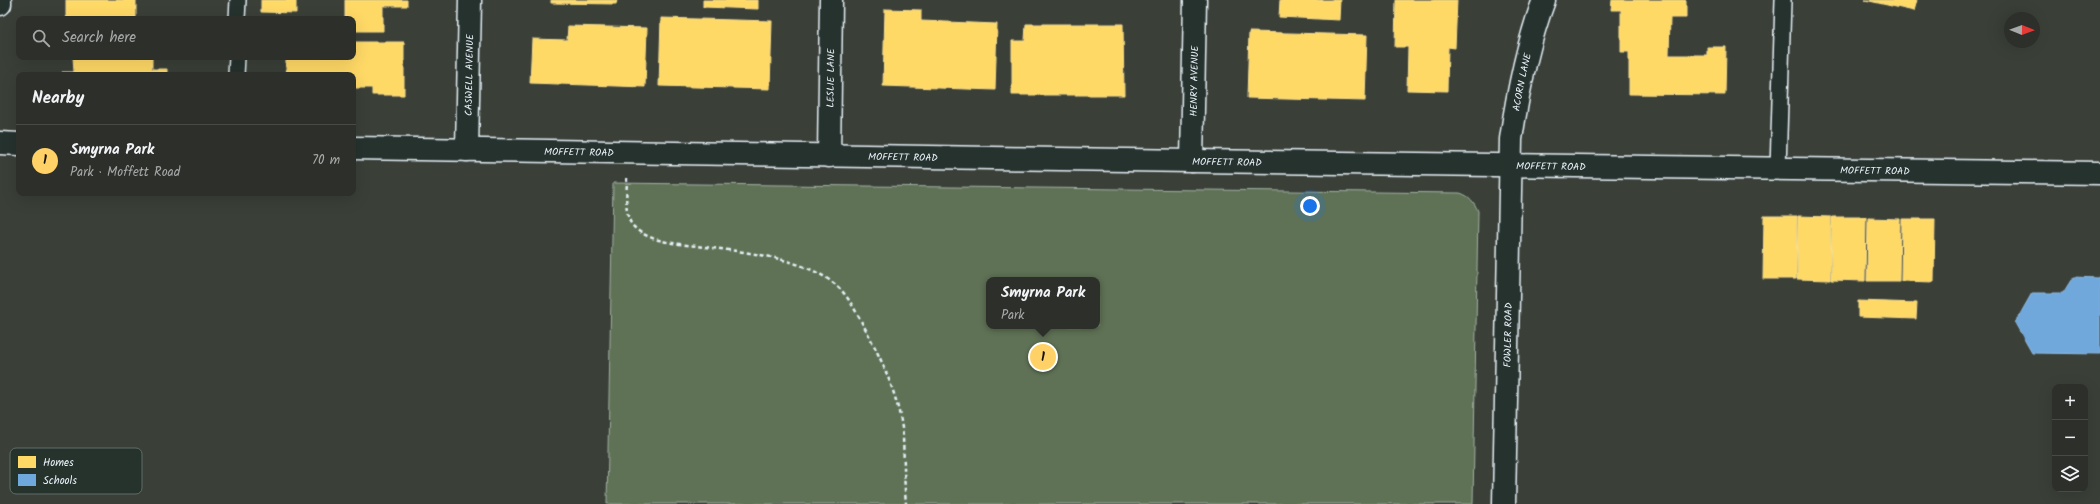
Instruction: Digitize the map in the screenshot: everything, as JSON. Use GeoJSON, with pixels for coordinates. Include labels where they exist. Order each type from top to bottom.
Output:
{"type":"FeatureCollection","features":[{"type":"Feature","properties":{"kind":"street","name":"CASWELL AVENUE"},"geometry":{"type":"LineString","coordinates":[[467,150],[470,0]]}},
{"type":"Feature","properties":{"kind":"street","name":"LESLIE LANE"},"geometry":{"type":"LineString","coordinates":[[829,156],[831,0]]}},
{"type":"Feature","properties":{"kind":"street","name":"HENRY AVENUE"},"geometry":{"type":"LineString","coordinates":[[1192,162],[1195,0]]}},
{"type":"Feature","properties":{"kind":"street","name":"ACORN LANE"},"geometry":{"type":"LineString","coordinates":[[1509,166],[1511,139],[1519,84],[1533,28],[1544,0]]}},
{"type":"Feature","properties":{"kind":"street"},"geometry":{"type":"LineString","coordinates":[[0,143],[16,144]]}},
{"type":"Feature","properties":{"kind":"street","name":"MOFFETT ROAD"},"geometry":{"type":"LineString","coordinates":[[356,148],[1192,162],[2100,173]]}},
{"type":"Feature","properties":{"kind":"street","name":"FOWLER ROAD"},"geometry":{"type":"LineString","coordinates":[[1504,504],[1509,166]]}},
{"type":"Feature","properties":{"kind":"lane"},"geometry":{"type":"LineString","coordinates":[[237,16],[238,0]]}},
{"type":"Feature","properties":{"kind":"lane"},"geometry":{"type":"LineString","coordinates":[[1778,169],[1784,0]]}},
{"type":"Feature","properties":{"kind":"lane"},"geometry":{"type":"LineString","coordinates":[[236,72],[237,60]]}},
{"type":"Feature","properties":{"kind":"path"},"geometry":{"type":"LineString","coordinates":[[627,152],[627,212],[634,227],[647,235],[673,244],[749,253],[798,265],[824,276],[840,289],[852,304],[882,360],[896,402],[903,436],[906,504]]}},
{"type":"Feature","properties":{"kind":"green space"},"geometry":{"type":"Polygon","coordinates":[[[613,183],[1460,193],[1471,200],[1478,211],[1473,504],[607,504],[613,183]]]}},
{"type":"Feature","properties":{"kind":"building: Homes"},"geometry":{"type":"Polygon","coordinates":[[[66,0],[136,0],[136,16],[66,16],[66,0]]]}},
{"type":"Feature","properties":{"kind":"building: Homes"},"geometry":{"type":"Polygon","coordinates":[[[261,0],[296,0],[296,13],[261,12],[261,0]]]}},
{"type":"Feature","properties":{"kind":"building: Homes"},"geometry":{"type":"Polygon","coordinates":[[[345,0],[407,0],[407,6],[383,6],[383,31],[356,31],[356,16],[345,16],[345,0]]]}},
{"type":"Feature","properties":{"kind":"building: Homes"},"geometry":{"type":"Polygon","coordinates":[[[551,0],[617,0],[616,4],[551,3],[551,0]]]}},
{"type":"Feature","properties":{"kind":"building: Homes"},"geometry":{"type":"Polygon","coordinates":[[[703,0],[758,0],[758,9],[703,7],[703,0]]]}},
{"type":"Feature","properties":{"kind":"building: Homes"},"geometry":{"type":"Polygon","coordinates":[[[1280,0],[1340,0],[1339,20],[1279,17],[1280,0]]]}},
{"type":"Feature","properties":{"kind":"building: Homes"},"geometry":{"type":"Polygon","coordinates":[[[1396,0],[1457,0],[1455,48],[1448,47],[1447,91],[1407,90],[1408,47],[1395,47],[1396,0]]]}},
{"type":"Feature","properties":{"kind":"building: Homes"},"geometry":{"type":"Polygon","coordinates":[[[1612,0],[1686,0],[1686,18],[1670,18],[1669,55],[1707,55],[1707,47],[1726,47],[1725,95],[1629,94],[1629,52],[1621,52],[1621,10],[1611,10],[1612,0]]]}},
{"type":"Feature","properties":{"kind":"building: Homes"},"geometry":{"type":"Polygon","coordinates":[[[1865,0],[1917,0],[1914,11],[1865,0]]]}},
{"type":"Feature","properties":{"kind":"building: Homes"},"geometry":{"type":"Polygon","coordinates":[[[885,9],[921,10],[921,21],[997,24],[995,90],[883,86],[885,9]]]}},
{"type":"Feature","properties":{"kind":"building: Homes"},"geometry":{"type":"Polygon","coordinates":[[[661,18],[772,21],[770,89],[659,86],[661,18]]]}},
{"type":"Feature","properties":{"kind":"building: Homes"},"geometry":{"type":"Polygon","coordinates":[[[1026,24],[1123,24],[1124,95],[1012,95],[1012,41],[1025,41],[1026,24]]]}},
{"type":"Feature","properties":{"kind":"building: Homes"},"geometry":{"type":"Polygon","coordinates":[[[568,26],[647,28],[645,87],[530,83],[532,39],[567,40],[568,26]]]}},
{"type":"Feature","properties":{"kind":"building: Homes"},"geometry":{"type":"Polygon","coordinates":[[[1249,32],[1367,35],[1365,101],[1247,98],[1249,32]]]}},
{"type":"Feature","properties":{"kind":"building: Homes"},"geometry":{"type":"Polygon","coordinates":[[[356,42],[404,42],[404,95],[372,95],[372,88],[356,88],[356,72],[286,72],[286,60],[356,60],[356,42]]]}},
{"type":"Feature","properties":{"kind":"building: Homes"},"geometry":{"type":"Polygon","coordinates":[[[73,60],[152,60],[152,69],[167,69],[167,72],[74,72],[73,60]]]}},
{"type":"Feature","properties":{"kind":"building: Homes"},"geometry":{"type":"Polygon","coordinates":[[[1764,216],[1797,216],[1796,279],[1763,279],[1764,216]]]}},
{"type":"Feature","properties":{"kind":"building: Homes"},"geometry":{"type":"Polygon","coordinates":[[[1798,216],[1831,217],[1830,280],[1797,279],[1798,216]]]}},
{"type":"Feature","properties":{"kind":"building: Homes"},"geometry":{"type":"Polygon","coordinates":[[[1832,217],[1866,217],[1865,281],[1831,280],[1832,217]]]}},
{"type":"Feature","properties":{"kind":"building: Homes"},"geometry":{"type":"Polygon","coordinates":[[[1868,218],[1900,219],[1899,281],[1867,281],[1868,218]]]}},
{"type":"Feature","properties":{"kind":"building: Homes"},"geometry":{"type":"Polygon","coordinates":[[[1902,219],[1935,219],[1934,282],[1901,281],[1902,219]]]}},
{"type":"Feature","properties":{"kind":"building: Homes"},"geometry":{"type":"Polygon","coordinates":[[[1858,301],[1917,303],[1916,319],[1858,317],[1858,301]]]}},
{"type":"Feature","properties":{"kind":"building: Schools"},"geometry":{"type":"Polygon","coordinates":[[[2100,273],[2100,354],[2032,353],[2015,323],[2032,293],[2063,293],[2073,277],[2098,278],[2100,273]]]}},
{"type":"Feature","properties":{"kind":"place","name":"Smyrna Park"},"geometry":{"type":"Point","coordinates":[1043,357]}}]}
